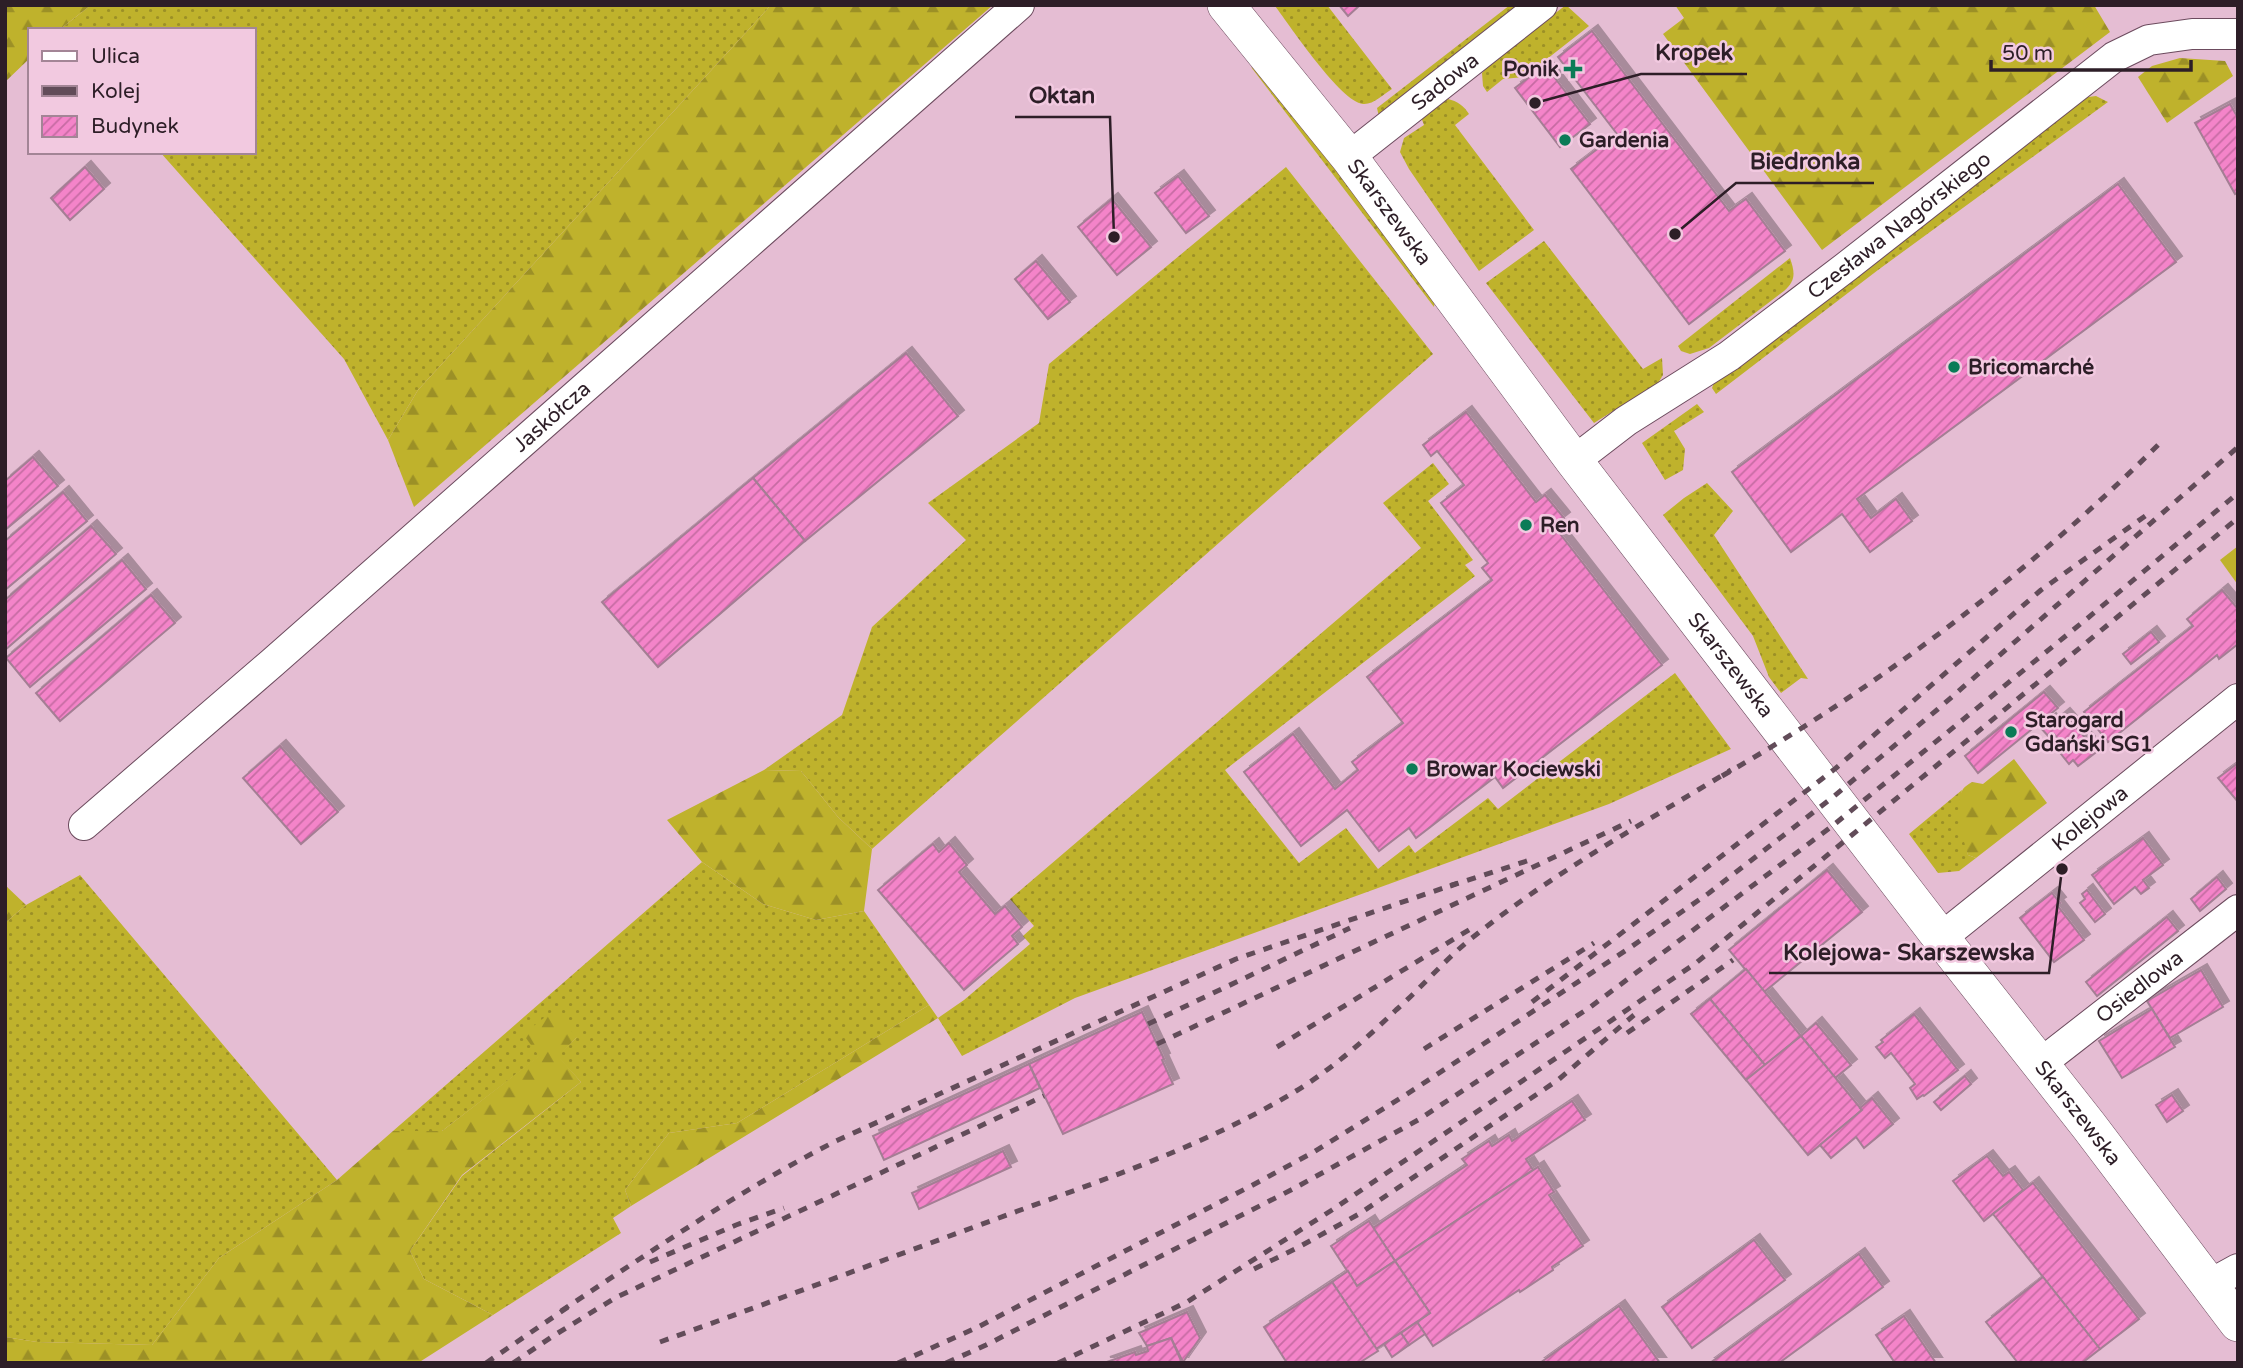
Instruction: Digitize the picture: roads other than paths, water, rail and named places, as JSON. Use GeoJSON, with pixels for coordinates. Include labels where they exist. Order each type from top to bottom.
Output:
{"type":"FeatureCollection","features":[{"type":"Feature","properties":{"kind":"main road","name":"Skarszewska"},"geometry":{"type":"LineString","coordinates":[[1226,5],[1349,157],[1574,461],[1941,938],[2104,1145],[2223,1277],[2238,1323]]}},
{"type":"Feature","properties":{"kind":"street","name":"Jaskółcza"},"geometry":{"type":"LineString","coordinates":[[84,825],[272,663],[1019,5]]}},
{"type":"Feature","properties":{"kind":"street","name":"Sadowa"},"geometry":{"type":"LineString","coordinates":[[1349,157],[1542,5]]}},
{"type":"Feature","properties":{"kind":"street","name":"Czesława Nagórskiego"},"geometry":{"type":"LineString","coordinates":[[1574,461],[1626,421],[1740,348],[2114,57],[2149,40],[2192,34],[2238,34]]}},
{"type":"Feature","properties":{"kind":"street","name":"Kolejowa"},"geometry":{"type":"LineString","coordinates":[[1941,938],[2238,699]]}},
{"type":"Feature","properties":{"kind":"street","name":"Osiedlowa"},"geometry":{"type":"LineString","coordinates":[[2040,1064],[2238,910]]}},
{"type":"Feature","properties":{"kind":"railway"},"geometry":{"type":"LineString","coordinates":[[1722,776],[1839,704],[1952,624],[2060,536],[2161,442]]}},
{"type":"Feature","properties":{"kind":"railway"},"geometry":{"type":"LineString","coordinates":[[898,1363],[976,1328],[1312,1153],[1628,949],[1709,893],[1833,797],[2238,447]]}},
{"type":"Feature","properties":{"kind":"railway"},"geometry":{"type":"LineString","coordinates":[[946,1363],[1293,1189],[1418,1120],[1589,1008],[1831,827],[2238,493]]}},
{"type":"Feature","properties":{"kind":"railway"},"geometry":{"type":"LineString","coordinates":[[1532,1002],[1836,768],[2041,590],[2148,514]]}},
{"type":"Feature","properties":{"kind":"railway"},"geometry":{"type":"LineString","coordinates":[[1058,1363],[1187,1302],[1332,1210],[1696,963],[2238,518]]}},
{"type":"Feature","properties":{"kind":"railway"},"geometry":{"type":"LineString","coordinates":[[660,1342],[1118,1174],[1191,1144],[1262,1110],[1296,1091],[1348,1053],[1458,950],[1498,918],[1596,852],[1731,770]]}},
{"type":"Feature","properties":{"kind":"railway"},"geometry":{"type":"LineString","coordinates":[[1157,1044],[1631,821]]}},
{"type":"Feature","properties":{"kind":"railway"},"geometry":{"type":"LineString","coordinates":[[1450,886],[1530,860]]}},
{"type":"Feature","properties":{"kind":"railway"},"geometry":{"type":"LineString","coordinates":[[561,1311],[731,1201],[836,1141],[1236,959],[1458,883]]}},
{"type":"Feature","properties":{"kind":"railway"},"geometry":{"type":"LineString","coordinates":[[1148,1024],[1350,928]]}},
{"type":"Feature","properties":{"kind":"railway"},"geometry":{"type":"LineString","coordinates":[[1277,1047],[1472,928]]}},
{"type":"Feature","properties":{"kind":"railway"},"geometry":{"type":"LineString","coordinates":[[1424,1049],[1594,943]]}},
{"type":"Feature","properties":{"kind":"railway"},"geometry":{"type":"LineString","coordinates":[[1627,1033],[1733,960]]}},
{"type":"Feature","properties":{"kind":"railway"},"geometry":{"type":"LineString","coordinates":[[1254,1269],[1359,1214],[1558,1080],[1634,1015]]}},
{"type":"Feature","properties":{"kind":"railway"},"geometry":{"type":"LineString","coordinates":[[513,1363],[615,1298],[1044,1096]]}},
{"type":"Feature","properties":{"kind":"railway"},"geometry":{"type":"LineString","coordinates":[[650,1262],[736,1225],[784,1208]]}},
{"type":"Feature","properties":{"kind":"railway"},"geometry":{"type":"LineString","coordinates":[[486,1363],[568,1307]]}},
{"type":"Feature","properties":{"kind":"place","name":"Ponik"},"geometry":{"type":"Point","coordinates":[1573,69]}},
{"type":"Feature","properties":{"kind":"place","name":"Kropek"},"geometry":{"type":"Point","coordinates":[1535,103]}},
{"type":"Feature","properties":{"kind":"place","name":"Gardenia"},"geometry":{"type":"Point","coordinates":[1565,140]}},
{"type":"Feature","properties":{"kind":"place","name":"Biedronka"},"geometry":{"type":"Point","coordinates":[1675,234]}},
{"type":"Feature","properties":{"kind":"place","name":"Oktan"},"geometry":{"type":"Point","coordinates":[1114,237]}},
{"type":"Feature","properties":{"kind":"place","name":"Bricomarché"},"geometry":{"type":"Point","coordinates":[1954,367]}},
{"type":"Feature","properties":{"kind":"place","name":"Ren"},"geometry":{"type":"Point","coordinates":[1526,525]}},
{"type":"Feature","properties":{"kind":"place","name":"Starogard Gdański SG1"},"geometry":{"type":"Point","coordinates":[2011,732]}},
{"type":"Feature","properties":{"kind":"place","name":"Browar Kociewski"},"geometry":{"type":"Point","coordinates":[1412,769]}},
{"type":"Feature","properties":{"kind":"place","name":"Kolejowa- Skarszewska"},"geometry":{"type":"Point","coordinates":[2062,869]}}]}
